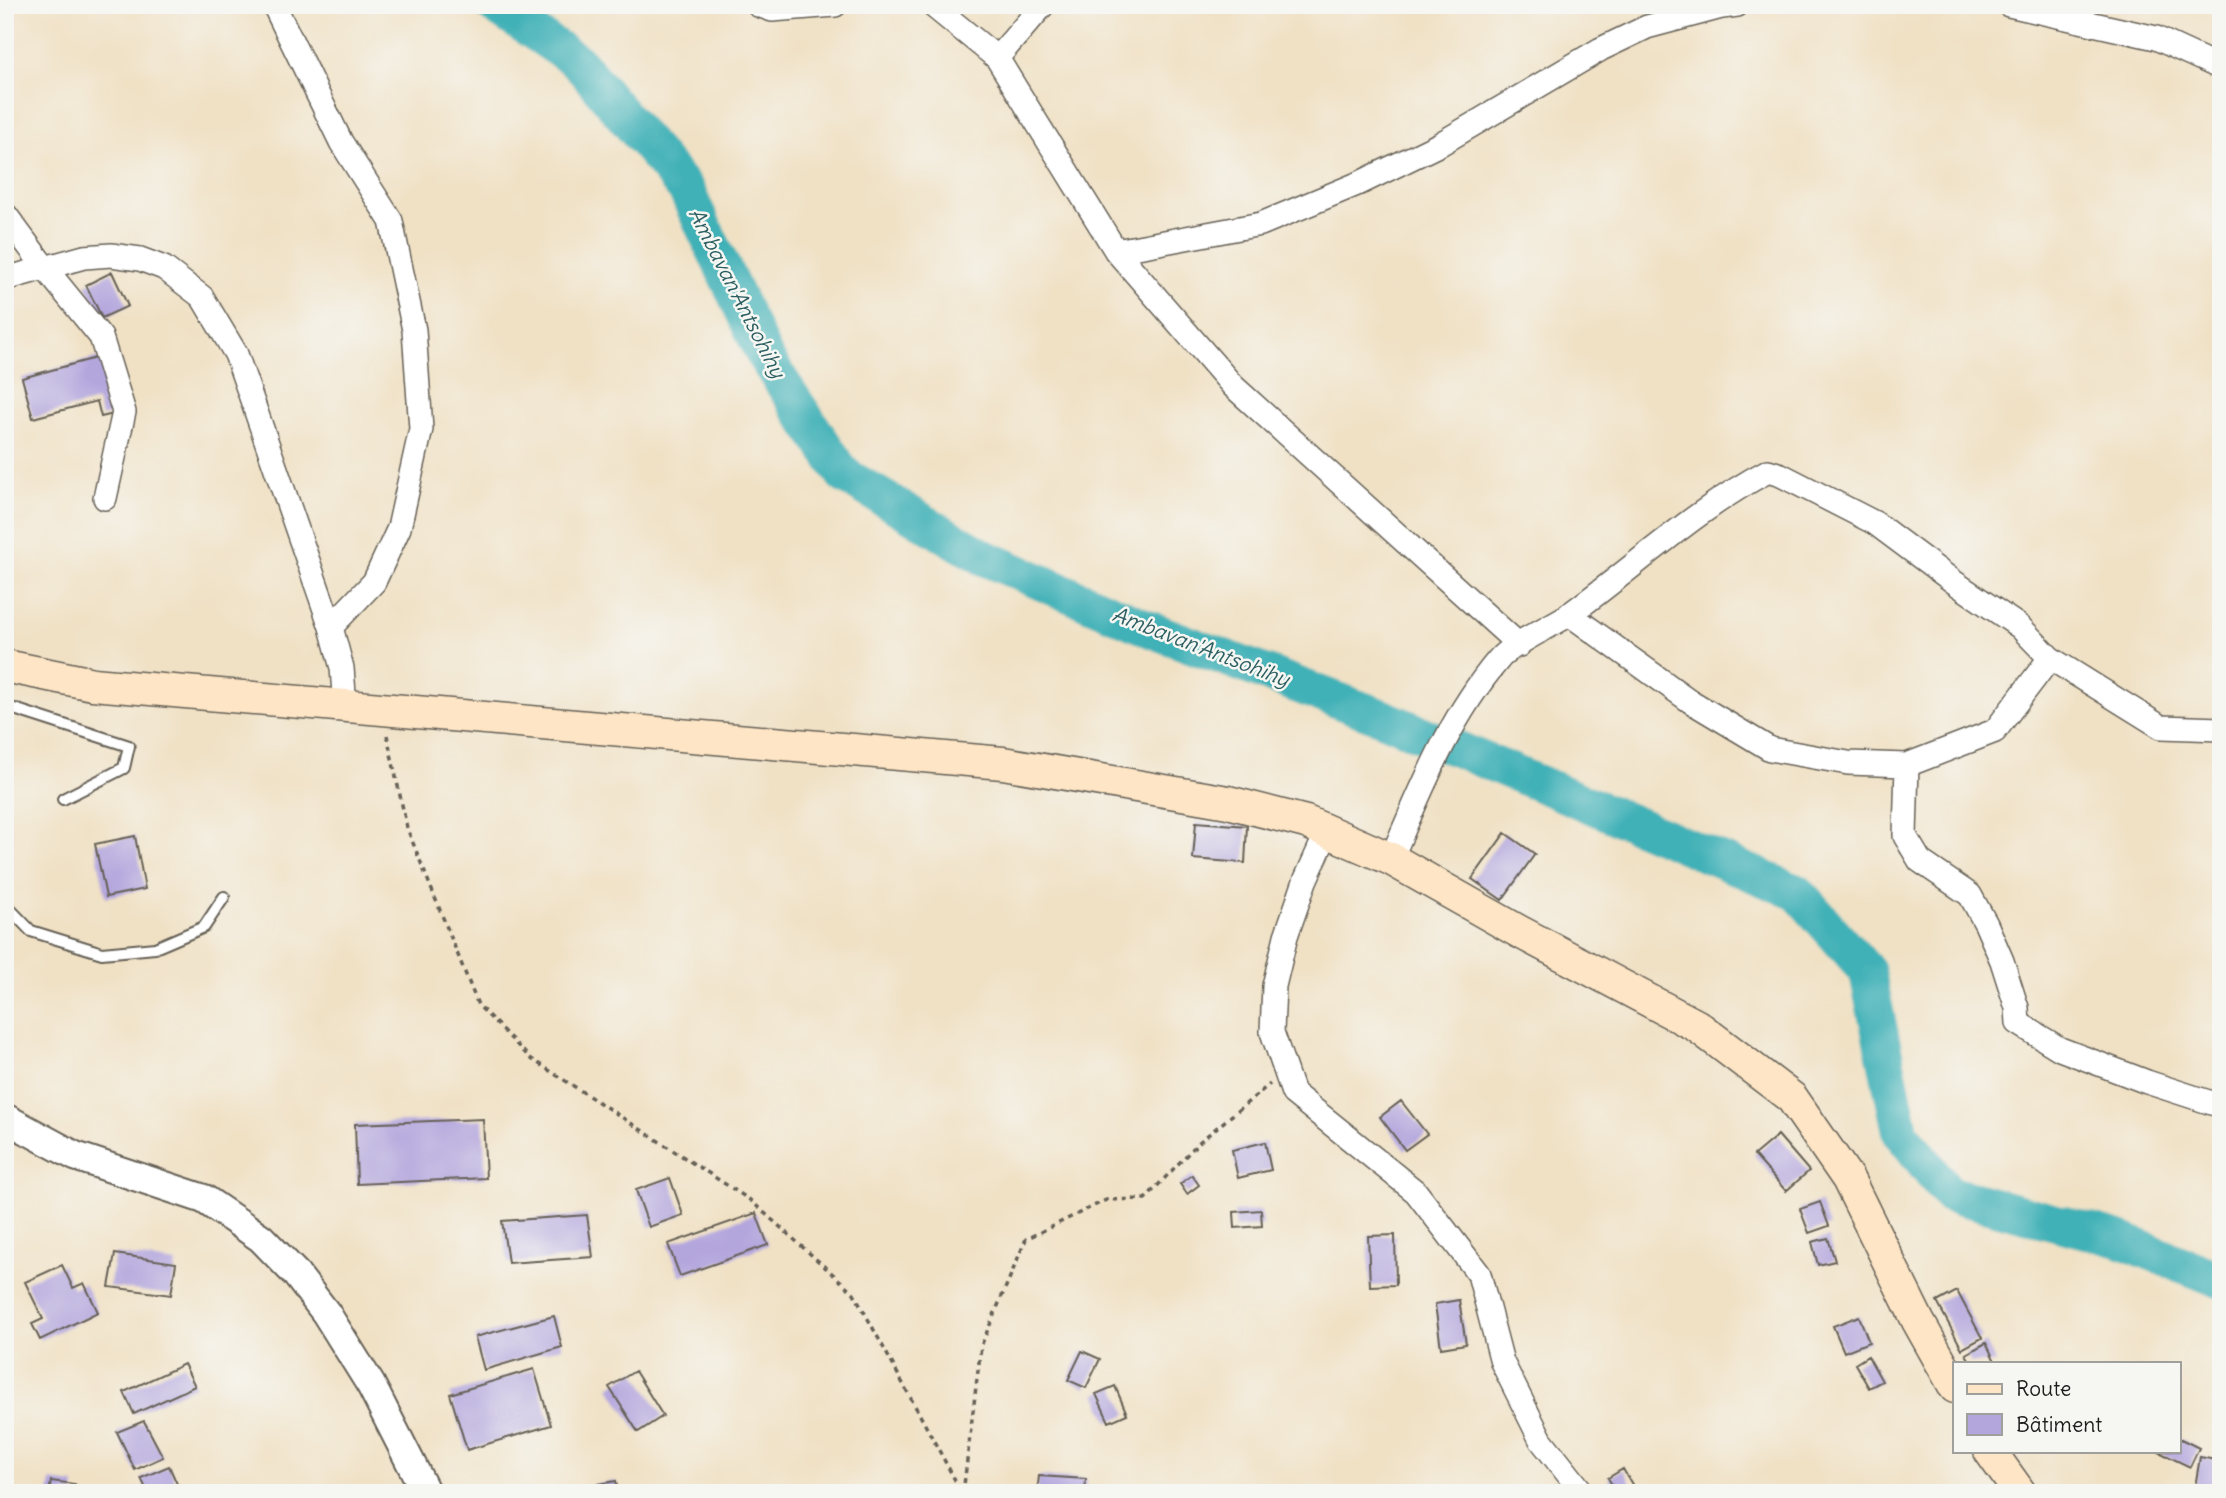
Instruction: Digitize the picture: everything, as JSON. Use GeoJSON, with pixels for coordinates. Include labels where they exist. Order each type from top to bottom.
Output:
{"type":"FeatureCollection","features":[{"type":"Feature","properties":{"kind":"main road"},"geometry":{"type":"LineString","coordinates":[[5,666],[93,684],[1003,763],[1228,802],[1306,822],[1391,859],[1518,931],[1697,1026],[1792,1098],[1849,1179],[1918,1321],[1953,1383]]}},
{"type":"Feature","properties":{"kind":"main road"},"geometry":{"type":"LineString","coordinates":[[1991,1452],[2020,1493]]}},
{"type":"Feature","properties":{"kind":"street"},"geometry":{"type":"LineString","coordinates":[[275,5],[341,142],[391,221],[414,330],[421,429],[399,528],[374,582],[331,628]]}},
{"type":"Feature","properties":{"kind":"street"},"geometry":{"type":"LineString","coordinates":[[758,5],[772,10],[835,5]]}},
{"type":"Feature","properties":{"kind":"street"},"geometry":{"type":"LineString","coordinates":[[932,5],[997,58],[1115,251],[1233,386],[1519,645]]}},
{"type":"Feature","properties":{"kind":"street"},"geometry":{"type":"LineString","coordinates":[[997,58],[1043,5]]}},
{"type":"Feature","properties":{"kind":"street"},"geometry":{"type":"LineString","coordinates":[[1115,251],[1261,224],[1362,182],[1440,144],[1601,49],[1647,27],[1722,6],[1737,5]]}},
{"type":"Feature","properties":{"kind":"street"},"geometry":{"type":"LineString","coordinates":[[2009,5],[2155,38],[2221,68]]}},
{"type":"Feature","properties":{"kind":"street"},"geometry":{"type":"LineString","coordinates":[[5,214],[101,337],[124,412],[104,498]]}},
{"type":"Feature","properties":{"kind":"street"},"geometry":{"type":"LineString","coordinates":[[5,279],[84,257],[111,255],[164,268],[202,297],[214,313],[236,354],[331,628],[342,668],[345,706]]}},
{"type":"Feature","properties":{"kind":"street"},"geometry":{"type":"LineString","coordinates":[[1391,859],[1460,711],[1501,656],[1569,614],[1665,539],[1768,471],[1782,475],[1875,523],[2020,628],[2050,658],[2161,727],[2221,729]]}},
{"type":"Feature","properties":{"kind":"street"},"geometry":{"type":"LineString","coordinates":[[1569,614],[1690,701],[1770,749],[1848,763],[1907,765],[1995,731],[2050,658]]}},
{"type":"Feature","properties":{"kind":"street"},"geometry":{"type":"LineString","coordinates":[[1907,765],[1905,836],[1920,861],[1970,895],[1986,923],[2002,961],[2017,1008],[2015,1019],[2018,1023],[2060,1049],[2221,1106]]}},
{"type":"Feature","properties":{"kind":"street"},"geometry":{"type":"LineString","coordinates":[[1327,832],[1305,881],[1286,936],[1274,986],[1272,1032],[1293,1093],[1416,1192],[1479,1273],[1502,1363],[1541,1440],[1583,1493]]}},
{"type":"Feature","properties":{"kind":"street"},"geometry":{"type":"LineString","coordinates":[[5,1118],[75,1156],[204,1199],[261,1238],[296,1273],[326,1313],[371,1385],[426,1493]]}},
{"type":"Feature","properties":{"kind":"lane"},"geometry":{"type":"LineString","coordinates":[[5,706],[129,746],[124,768],[63,799]]}},
{"type":"Feature","properties":{"kind":"lane"},"geometry":{"type":"LineString","coordinates":[[5,904],[31,931],[102,953],[155,948],[204,927],[224,897]]}},
{"type":"Feature","properties":{"kind":"path"},"geometry":{"type":"LineString","coordinates":[[381,708],[407,828],[478,1005],[530,1058],[750,1200],[854,1293],[962,1493]]}},
{"type":"Feature","properties":{"kind":"path"},"geometry":{"type":"LineString","coordinates":[[962,1493],[981,1346],[1026,1239],[1106,1200],[1145,1199],[1198,1143],[1286,1072]]}},
{"type":"Feature","properties":{"kind":"building"},"geometry":{"type":"Polygon","coordinates":[[[112,272],[128,306],[102,318],[86,285],[112,272]]]}},
{"type":"Feature","properties":{"kind":"building"},"geometry":{"type":"Polygon","coordinates":[[[103,356],[118,413],[101,417],[97,401],[33,418],[22,378],[103,356]]]}},
{"type":"Feature","properties":{"kind":"building"},"geometry":{"type":"Polygon","coordinates":[[[1196,822],[1247,826],[1245,863],[1193,859],[1196,822]]]}},
{"type":"Feature","properties":{"kind":"building"},"geometry":{"type":"Polygon","coordinates":[[[1505,833],[1535,854],[1502,900],[1472,879],[1505,833]]]}},
{"type":"Feature","properties":{"kind":"building"},"geometry":{"type":"Polygon","coordinates":[[[135,836],[145,889],[106,897],[95,844],[135,836]]]}},
{"type":"Feature","properties":{"kind":"building"},"geometry":{"type":"Polygon","coordinates":[[[1401,1101],[1427,1134],[1405,1150],[1380,1117],[1401,1101]]]}},
{"type":"Feature","properties":{"kind":"building"},"geometry":{"type":"Polygon","coordinates":[[[483,1119],[486,1178],[357,1184],[355,1124],[483,1119]]]}},
{"type":"Feature","properties":{"kind":"building"},"geometry":{"type":"Polygon","coordinates":[[[1778,1135],[1809,1171],[1786,1191],[1754,1155],[1778,1135]]]}},
{"type":"Feature","properties":{"kind":"building"},"geometry":{"type":"Polygon","coordinates":[[[1265,1142],[1271,1170],[1238,1178],[1232,1150],[1265,1142]]]}},
{"type":"Feature","properties":{"kind":"building"},"geometry":{"type":"Polygon","coordinates":[[[1192,1175],[1199,1185],[1187,1194],[1180,1184],[1192,1175]]]}},
{"type":"Feature","properties":{"kind":"building"},"geometry":{"type":"Polygon","coordinates":[[[670,1178],[683,1215],[649,1227],[636,1190],[670,1178]]]}},
{"type":"Feature","properties":{"kind":"building"},"geometry":{"type":"Polygon","coordinates":[[[1820,1202],[1829,1226],[1809,1233],[1800,1209],[1820,1202]]]}},
{"type":"Feature","properties":{"kind":"building"},"geometry":{"type":"Polygon","coordinates":[[[1261,1210],[1262,1226],[1235,1228],[1234,1212],[1261,1210]]]}},
{"type":"Feature","properties":{"kind":"building"},"geometry":{"type":"Polygon","coordinates":[[[756,1213],[768,1245],[680,1276],[668,1244],[756,1213]]]}},
{"type":"Feature","properties":{"kind":"building"},"geometry":{"type":"Polygon","coordinates":[[[587,1215],[593,1257],[508,1263],[502,1221],[587,1215]]]}},
{"type":"Feature","properties":{"kind":"building"},"geometry":{"type":"Polygon","coordinates":[[[1395,1235],[1396,1285],[1370,1286],[1368,1236],[1395,1235]]]}},
{"type":"Feature","properties":{"kind":"building"},"geometry":{"type":"Polygon","coordinates":[[[1828,1238],[1835,1261],[1818,1265],[1812,1242],[1828,1238]]]}},
{"type":"Feature","properties":{"kind":"building"},"geometry":{"type":"Polygon","coordinates":[[[115,1254],[176,1263],[171,1295],[109,1287],[115,1254]]]}},
{"type":"Feature","properties":{"kind":"building"},"geometry":{"type":"Polygon","coordinates":[[[62,1265],[73,1288],[84,1283],[98,1312],[40,1340],[32,1324],[43,1319],[25,1282],[62,1265]]]}},
{"type":"Feature","properties":{"kind":"building"},"geometry":{"type":"Polygon","coordinates":[[[1957,1291],[1982,1338],[1962,1349],[1937,1302],[1957,1291]]]}},
{"type":"Feature","properties":{"kind":"building"},"geometry":{"type":"Polygon","coordinates":[[[1459,1300],[1466,1344],[1441,1348],[1435,1304],[1459,1300]]]}},
{"type":"Feature","properties":{"kind":"building"},"geometry":{"type":"Polygon","coordinates":[[[554,1316],[562,1347],[484,1370],[475,1337],[554,1316]]]}},
{"type":"Feature","properties":{"kind":"building"},"geometry":{"type":"Polygon","coordinates":[[[1859,1316],[1869,1342],[1844,1352],[1833,1326],[1859,1316]]]}},
{"type":"Feature","properties":{"kind":"building"},"geometry":{"type":"Polygon","coordinates":[[[1986,1343],[1996,1362],[1970,1362],[1966,1354],[1986,1343]]]}},
{"type":"Feature","properties":{"kind":"building"},"geometry":{"type":"Polygon","coordinates":[[[1082,1351],[1100,1359],[1086,1388],[1068,1380],[1082,1351]]]}},
{"type":"Feature","properties":{"kind":"building"},"geometry":{"type":"Polygon","coordinates":[[[1868,1356],[1882,1381],[1869,1388],[1855,1364],[1868,1356]]]}},
{"type":"Feature","properties":{"kind":"building"},"geometry":{"type":"Polygon","coordinates":[[[184,1364],[195,1386],[134,1414],[124,1392],[184,1364]]]}},
{"type":"Feature","properties":{"kind":"building"},"geometry":{"type":"Polygon","coordinates":[[[534,1369],[551,1425],[467,1450],[450,1394],[534,1369]]]}},
{"type":"Feature","properties":{"kind":"building"},"geometry":{"type":"Polygon","coordinates":[[[635,1371],[663,1416],[638,1432],[609,1387],[635,1371]]]}},
{"type":"Feature","properties":{"kind":"building"},"geometry":{"type":"Polygon","coordinates":[[[1115,1386],[1127,1414],[1109,1422],[1096,1394],[1115,1386]]]}},
{"type":"Feature","properties":{"kind":"building"},"geometry":{"type":"Polygon","coordinates":[[[144,1421],[163,1457],[135,1470],[117,1432],[144,1421]]]}},
{"type":"Feature","properties":{"kind":"building"},"geometry":{"type":"Polygon","coordinates":[[[2180,1438],[2199,1448],[2190,1467],[2159,1452],[2180,1452],[2180,1438]]]}},
{"type":"Feature","properties":{"kind":"building"},"geometry":{"type":"Polygon","coordinates":[[[2200,1457],[2221,1461],[2217,1491],[2195,1487],[2200,1457]]]}},
{"type":"Feature","properties":{"kind":"building"},"geometry":{"type":"Polygon","coordinates":[[[169,1466],[181,1493],[148,1493],[141,1478],[169,1466]]]}},
{"type":"Feature","properties":{"kind":"building"},"geometry":{"type":"Polygon","coordinates":[[[1623,1469],[1637,1493],[1617,1493],[1608,1478],[1623,1469]]]}},
{"type":"Feature","properties":{"kind":"building"},"geometry":{"type":"Polygon","coordinates":[[[1039,1476],[1086,1479],[1085,1493],[1037,1493],[1039,1476]]]}},
{"type":"Feature","properties":{"kind":"building"},"geometry":{"type":"Polygon","coordinates":[[[51,1481],[75,1484],[74,1493],[49,1493],[51,1481]]]}},
{"type":"Feature","properties":{"kind":"building"},"geometry":{"type":"Polygon","coordinates":[[[616,1481],[618,1493],[582,1493],[581,1487],[616,1481]]]}},
{"type":"Feature","properties":{"kind":"waterway","name":"Ambavan'Antsohihy"},"geometry":{"type":"LineString","coordinates":[[493,5],[578,62],[686,190],[765,357],[844,475],[985,558],[1152,630],[1379,716],[1798,893],[1867,971],[1901,1133],[1949,1194],[2118,1239],[2221,1280]]}}]}
